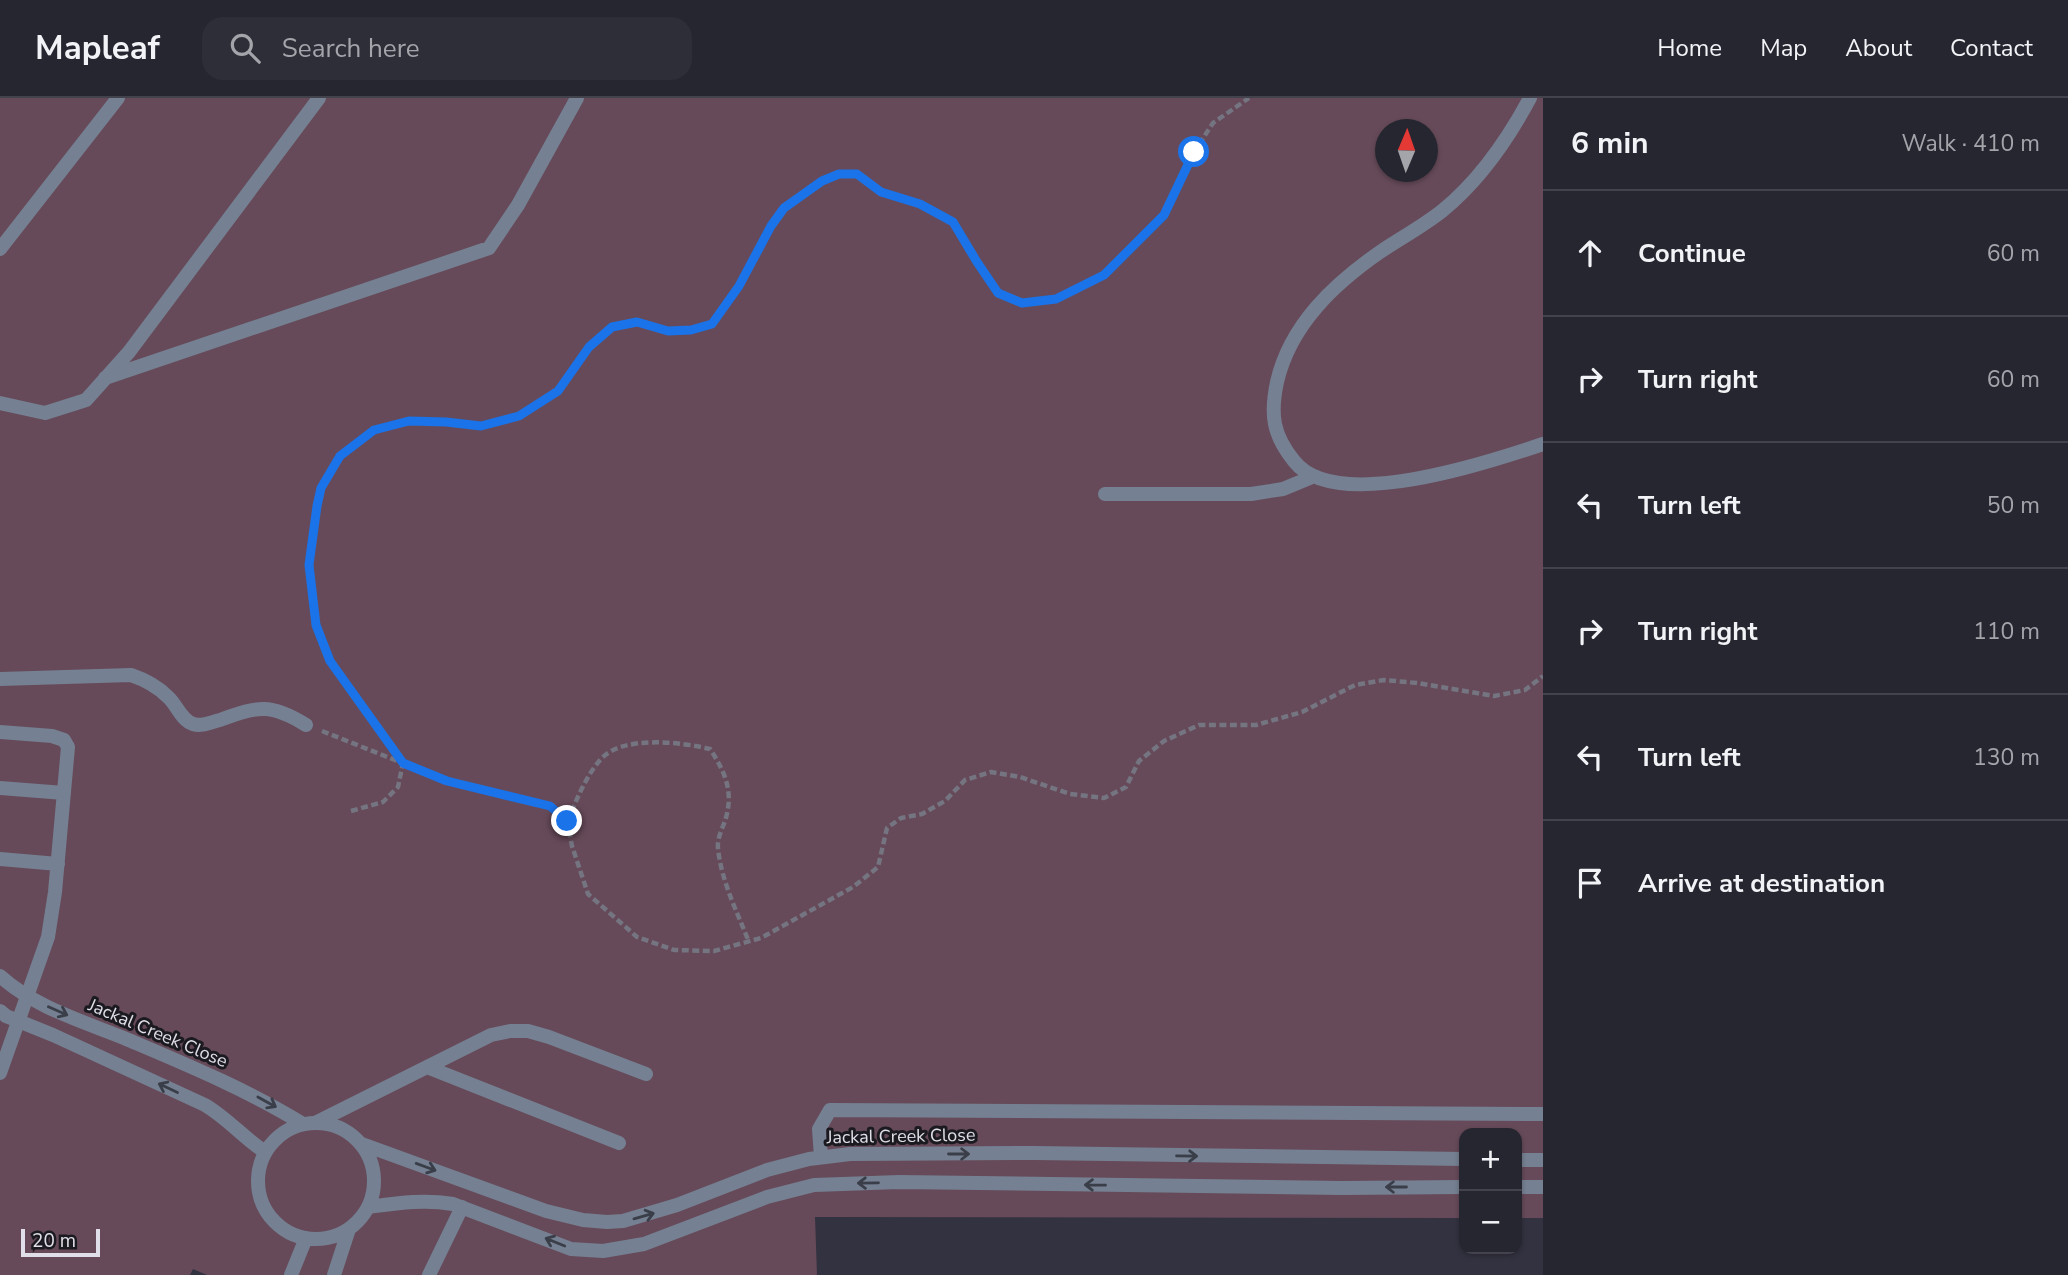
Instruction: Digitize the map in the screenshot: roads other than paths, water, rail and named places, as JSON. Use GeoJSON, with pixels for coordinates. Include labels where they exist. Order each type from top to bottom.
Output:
{"type":"FeatureCollection","features":[{"type":"Feature","properties":{"kind":"street"},"geometry":{"type":"LineString","coordinates":[[0,249],[118,98]]}},
{"type":"Feature","properties":{"kind":"street"},"geometry":{"type":"LineString","coordinates":[[0,403],[45,413],[86,400],[129,352],[319,98]]}},
{"type":"Feature","properties":{"kind":"street"},"geometry":{"type":"LineString","coordinates":[[105,378],[489,248],[518,205],[577,98]]}},
{"type":"Feature","properties":{"kind":"street"},"geometry":{"type":"LineString","coordinates":[[1530,98],[1488,163],[1466,188],[1442,211],[1346,277],[1315,307],[1284,358],[1273,412],[1278,438],[1297,465],[1311,477],[1336,483],[1397,481],[1482,465],[1543,444]]}},
{"type":"Feature","properties":{"kind":"street"},"geometry":{"type":"LineString","coordinates":[[1105,494],[1251,494],[1283,489],[1311,477]]}},
{"type":"Feature","properties":{"kind":"street"},"geometry":{"type":"LineString","coordinates":[[0,679],[131,675],[151,682],[170,698],[184,718],[192,724],[204,725],[245,711],[269,708],[287,713],[306,725]]}},
{"type":"Feature","properties":{"kind":"street"},"geometry":{"type":"LineString","coordinates":[[0,732],[52,736],[64,740],[68,747],[58,864],[48,937],[0,1073]]}},
{"type":"Feature","properties":{"kind":"street"},"geometry":{"type":"LineString","coordinates":[[0,788],[64,793]]}},
{"type":"Feature","properties":{"kind":"street"},"geometry":{"type":"LineString","coordinates":[[0,859],[58,864]]}},
{"type":"Feature","properties":{"kind":"street","name":"Jackal Creek Close"},"geometry":{"type":"LineString","coordinates":[[0,976],[10,986],[55,1010],[245,1091],[310,1123],[336,1125],[348,1131],[362,1144],[546,1211],[583,1220],[622,1221],[677,1205],[767,1170],[821,1157],[850,1154],[1034,1153],[1459,1159]]}},
{"type":"Feature","properties":{"kind":"street"},"geometry":{"type":"LineString","coordinates":[[0,1011],[205,1105],[265,1152]]}},
{"type":"Feature","properties":{"kind":"street"},"geometry":{"type":"LineString","coordinates":[[362,1144],[371,1159],[375,1179],[373,1195],[363,1216],[349,1229],[323,1238],[306,1238],[290,1233],[274,1221],[261,1200],[257,1184],[265,1152],[276,1138],[291,1128],[310,1123],[491,1035],[528,1031],[646,1074]]}},
{"type":"Feature","properties":{"kind":"street"},"geometry":{"type":"LineString","coordinates":[[427,1067],[618,1143]]}},
{"type":"Feature","properties":{"kind":"street"},"geometry":{"type":"LineString","coordinates":[[821,1157],[819,1129],[830,1111],[1543,1114]]}},
{"type":"Feature","properties":{"kind":"street"},"geometry":{"type":"LineString","coordinates":[[1522,1160],[1543,1160]]}},
{"type":"Feature","properties":{"kind":"street"},"geometry":{"type":"LineString","coordinates":[[368,1207],[434,1201],[462,1208],[571,1249],[603,1251],[644,1244],[767,1197],[814,1185],[899,1182],[1459,1187]]}},
{"type":"Feature","properties":{"kind":"street"},"geometry":{"type":"LineString","coordinates":[[1522,1187],[1543,1187]]}},
{"type":"Feature","properties":{"kind":"street"},"geometry":{"type":"LineString","coordinates":[[429,1275],[462,1208]]}},
{"type":"Feature","properties":{"kind":"street"},"geometry":{"type":"LineString","coordinates":[[334,1275],[349,1229]]}},
{"type":"Feature","properties":{"kind":"street"},"geometry":{"type":"LineString","coordinates":[[291,1275],[306,1238]]}}]}
